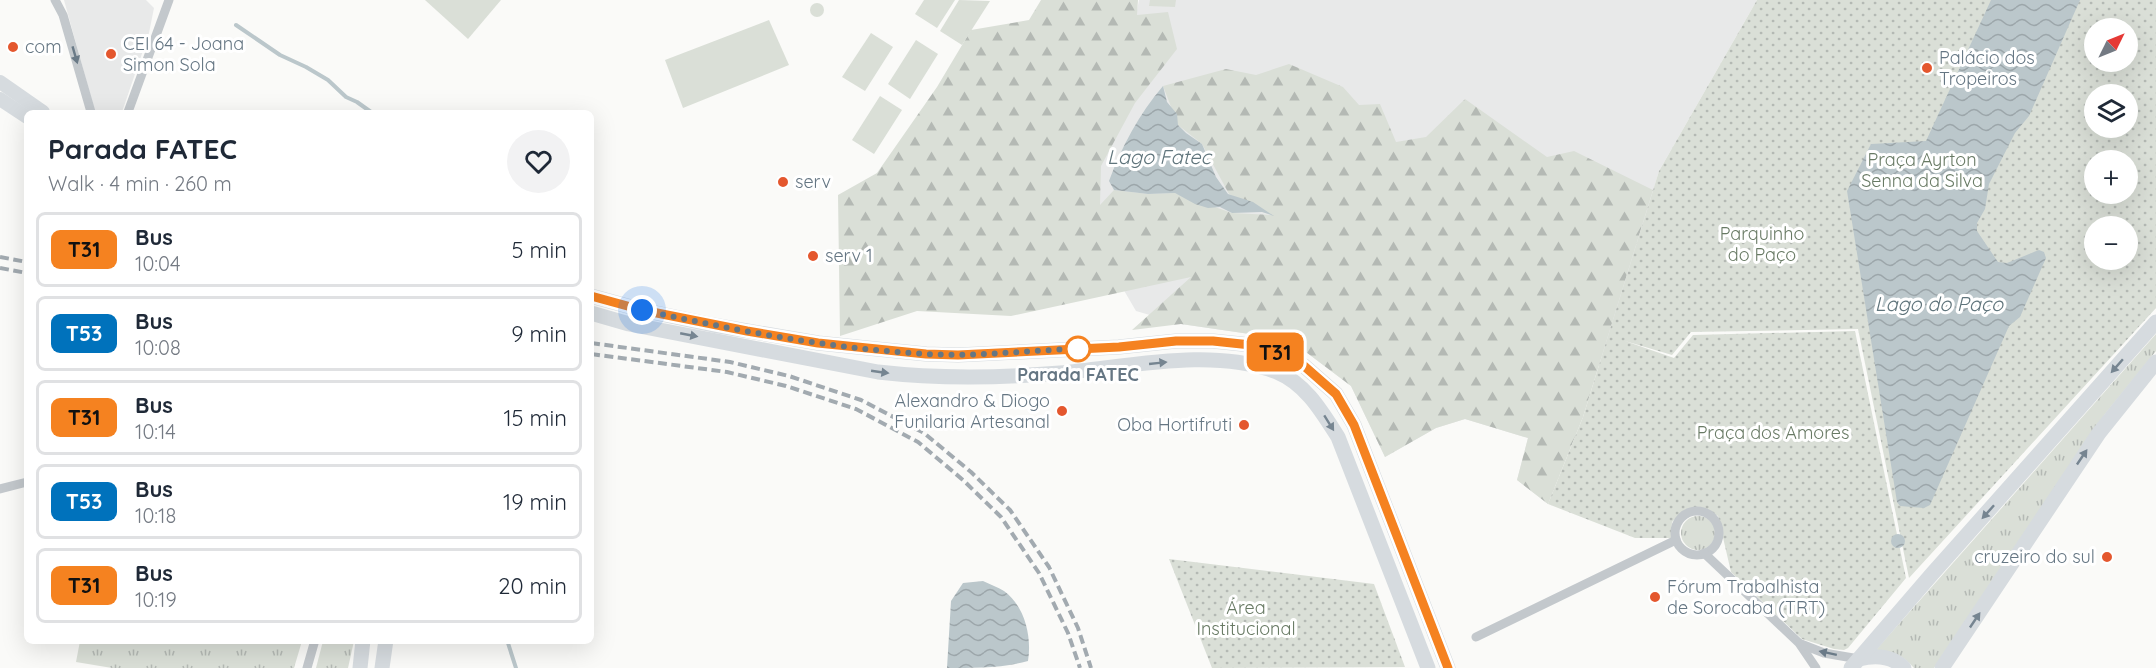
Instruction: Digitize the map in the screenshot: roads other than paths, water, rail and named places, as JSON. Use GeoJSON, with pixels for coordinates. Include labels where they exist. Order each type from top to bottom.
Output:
{"type":"FeatureCollection","features":[{"type":"Feature","properties":{"kind":"main road"},"geometry":{"type":"LineString","coordinates":[[0,82],[40,110]]}},
{"type":"Feature","properties":{"kind":"main road"},"geometry":{"type":"LineString","coordinates":[[0,99],[24,115]]}},
{"type":"Feature","properties":{"kind":"main road"},"geometry":{"type":"LineString","coordinates":[[594,297],[642,310],[744,331],[818,343],[926,354],[958,355],[1119,347],[1176,341],[1213,341],[1251,345],[1281,353],[1303,365],[1336,394],[1354,425],[1448,668]]}},
{"type":"Feature","properties":{"kind":"main road"},"geometry":{"type":"LineString","coordinates":[[594,314],[629,324],[878,372],[913,376],[983,378],[1192,360],[1232,362],[1279,373],[1304,389],[1323,412],[1338,437],[1428,668]]}},
{"type":"Feature","properties":{"kind":"main road"},"geometry":{"type":"LineString","coordinates":[[1855,663],[2156,322]]}},
{"type":"Feature","properties":{"kind":"main road"},"geometry":{"type":"LineString","coordinates":[[1942,668],[2099,433],[2156,362]]}},
{"type":"Feature","properties":{"kind":"main road"},"geometry":{"type":"LineString","coordinates":[[360,668],[363,644]]}},
{"type":"Feature","properties":{"kind":"main road"},"geometry":{"type":"LineString","coordinates":[[382,668],[385,644]]}},
{"type":"Feature","properties":{"kind":"main road"},"geometry":{"type":"LineString","coordinates":[[1855,663],[1872,656],[1889,658],[1904,668]]}},
{"type":"Feature","properties":{"kind":"street"},"geometry":{"type":"LineString","coordinates":[[55,0],[63,15],[90,110]]}},
{"type":"Feature","properties":{"kind":"street"},"geometry":{"type":"LineString","coordinates":[[129,110],[169,0]]}},
{"type":"Feature","properties":{"kind":"street"},"geometry":{"type":"LineString","coordinates":[[0,489],[24,483]]}},
{"type":"Feature","properties":{"kind":"street"},"geometry":{"type":"LineString","coordinates":[[1699,510],[1706,512],[1712,517],[1719,530],[1716,544],[1704,553],[1691,554],[1684,551],[1676,540],[1676,526],[1684,514],[1699,510]]}},
{"type":"Feature","properties":{"kind":"street"},"geometry":{"type":"LineString","coordinates":[[1476,637],[1676,540]]}},
{"type":"Feature","properties":{"kind":"street"},"geometry":{"type":"LineString","coordinates":[[1704,553],[1799,643],[1816,668]]}},
{"type":"Feature","properties":{"kind":"street"},"geometry":{"type":"LineString","coordinates":[[1799,643],[1855,663]]}},
{"type":"Feature","properties":{"kind":"street"},"geometry":{"type":"LineString","coordinates":[[307,668],[314,644]]}},
{"type":"Feature","properties":{"kind":"water","name":"Lago do Paço"},"geometry":{"type":"Polygon","coordinates":[[[1991,0],[2080,0],[2029,116],[2015,133],[1989,184],[1985,209],[1977,223],[1977,231],[1998,262],[2007,263],[2039,250],[2044,252],[2046,258],[2020,317],[2009,326],[1930,505],[1924,508],[1900,506],[1897,502],[1847,191],[1871,144],[1926,141],[1991,0]]]}},
{"type":"Feature","properties":{"kind":"water","name":"Lago Fatec"},"geometry":{"type":"Polygon","coordinates":[[[1163,86],[1167,102],[1177,114],[1178,125],[1202,144],[1216,177],[1228,194],[1253,202],[1274,216],[1262,212],[1232,213],[1220,207],[1208,208],[1175,193],[1148,194],[1114,190],[1109,181],[1120,155],[1139,119],[1163,86]]]}},
{"type":"Feature","properties":{"kind":"water"},"geometry":{"type":"Polygon","coordinates":[[[1898,534],[1903,536],[1905,541],[1903,546],[1898,548],[1893,546],[1891,541],[1893,536],[1898,534]]]}},
{"type":"Feature","properties":{"kind":"water"},"geometry":{"type":"Polygon","coordinates":[[[983,581],[1004,591],[1022,613],[1028,632],[1028,661],[978,668],[947,668],[951,601],[963,583],[983,581]]]}},
{"type":"Feature","properties":{"kind":"waterway"},"geometry":{"type":"LineString","coordinates":[[236,25],[280,55],[328,80],[346,97],[368,110]]}},
{"type":"Feature","properties":{"kind":"waterway"},"geometry":{"type":"LineString","coordinates":[[508,644],[516,668]]}},
{"type":"Feature","properties":{"kind":"railway"},"geometry":{"type":"LineString","coordinates":[[0,257],[24,261]]}},
{"type":"Feature","properties":{"kind":"railway"},"geometry":{"type":"LineString","coordinates":[[0,268],[24,272]]}},
{"type":"Feature","properties":{"kind":"railway"},"geometry":{"type":"LineString","coordinates":[[594,343],[730,362],[789,376],[861,400],[924,433],[971,472],[1010,510],[1049,567],[1078,628],[1091,668]]}},
{"type":"Feature","properties":{"kind":"railway"},"geometry":{"type":"LineString","coordinates":[[594,354],[727,372],[786,386],[856,409],[918,442],[963,480],[1001,517],[1039,573],[1068,633],[1080,668]]}},
{"type":"Feature","properties":{"kind":"place","name":"com"},"geometry":{"type":"Point","coordinates":[13,47]}},
{"type":"Feature","properties":{"kind":"place","name":"CEI 64 - Joana Simon Sola"},"geometry":{"type":"Point","coordinates":[111,54]}},
{"type":"Feature","properties":{"kind":"place","name":"Palácio dos Tropeiros"},"geometry":{"type":"Point","coordinates":[1927,68]}},
{"type":"Feature","properties":{"kind":"place","name":"serv"},"geometry":{"type":"Point","coordinates":[783,182]}},
{"type":"Feature","properties":{"kind":"place","name":"serv 1"},"geometry":{"type":"Point","coordinates":[813,256]}},
{"type":"Feature","properties":{"kind":"place","name":"Parada FATEC"},"geometry":{"type":"Point","coordinates":[1078,349]}},
{"type":"Feature","properties":{"kind":"place","name":"Alexandro & Diogo Funilaria Artesanal"},"geometry":{"type":"Point","coordinates":[1062,411]}},
{"type":"Feature","properties":{"kind":"place","name":"Oba Hortifruti"},"geometry":{"type":"Point","coordinates":[1244,425]}},
{"type":"Feature","properties":{"kind":"place","name":"cruzeiro do sul"},"geometry":{"type":"Point","coordinates":[2107,557]}},
{"type":"Feature","properties":{"kind":"place","name":"Fórum Trabalhista de Sorocaba (TRT)"},"geometry":{"type":"Point","coordinates":[1655,597]}},
{"type":"Feature","properties":{"kind":"park label","name":"Praça Ayrton Senna da Silva"},"geometry":{"type":"Point","coordinates":[1922,170]}},
{"type":"Feature","properties":{"kind":"park label","name":"Parquinho do Paço"},"geometry":{"type":"Point","coordinates":[1762,244]}},
{"type":"Feature","properties":{"kind":"park label","name":"Praça dos Amores"},"geometry":{"type":"Point","coordinates":[1773,433]}},
{"type":"Feature","properties":{"kind":"park label","name":"Área Institucional"},"geometry":{"type":"Point","coordinates":[1246,618]}}]}
